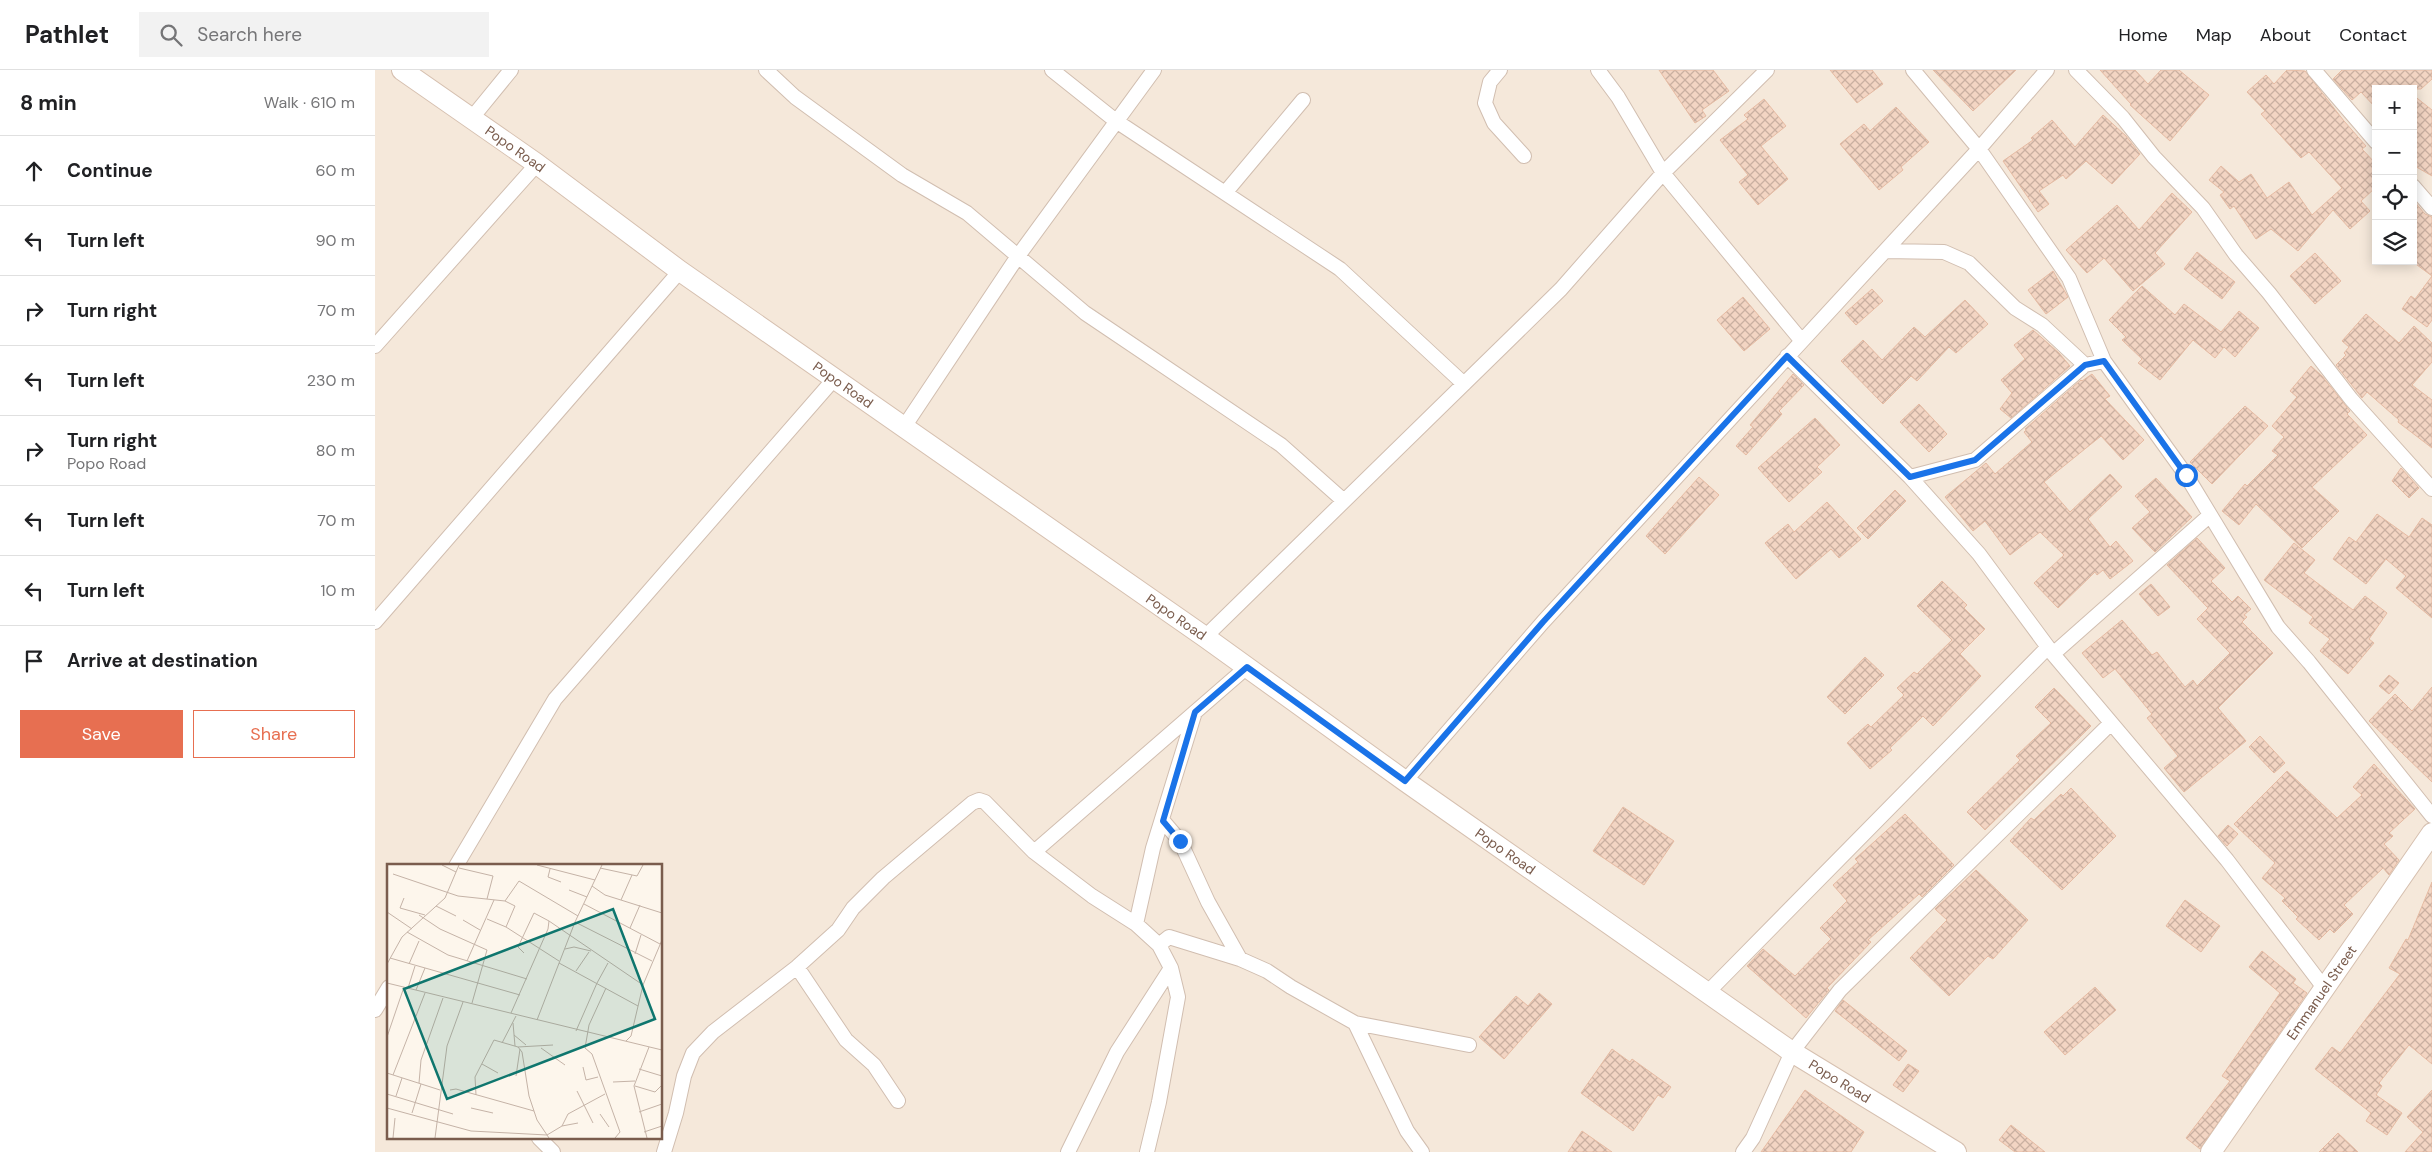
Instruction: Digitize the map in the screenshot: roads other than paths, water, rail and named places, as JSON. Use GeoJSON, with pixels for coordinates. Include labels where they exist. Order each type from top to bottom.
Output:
{"type":"FeatureCollection","features":[{"type":"Feature","properties":{"kind":"main road","name":"Popo Road"},"geometry":{"type":"LineString","coordinates":[[409,72],[471,119],[537,164],[680,271],[1205,637],[1405,781],[1707,993],[1793,1052],[1956,1152]]}},
{"type":"Feature","properties":{"kind":"main road","name":"Emmanuel Street"},"geometry":{"type":"LineString","coordinates":[[2211,1152],[2432,833]]}},
{"type":"Feature","properties":{"kind":"street"},"geometry":{"type":"LineString","coordinates":[[471,119],[511,70]]}},
{"type":"Feature","properties":{"kind":"street"},"geometry":{"type":"LineString","coordinates":[[766,70],[795,97],[902,175],[967,213],[993,232],[1085,313],[1281,445],[1344,501]]}},
{"type":"Feature","properties":{"kind":"street"},"geometry":{"type":"LineString","coordinates":[[1052,70],[1116,121],[1340,269],[1464,384]]}},
{"type":"Feature","properties":{"kind":"street"},"geometry":{"type":"LineString","coordinates":[[904,427],[1018,256],[1153,70]]}},
{"type":"Feature","properties":{"kind":"street"},"geometry":{"type":"LineString","coordinates":[[1500,70],[1490,82],[1485,103],[1495,123],[1524,156]]}},
{"type":"Feature","properties":{"kind":"street"},"geometry":{"type":"LineString","coordinates":[[1598,70],[1618,97],[1663,173],[1801,340]]}},
{"type":"Feature","properties":{"kind":"street"},"geometry":{"type":"LineString","coordinates":[[1205,637],[1561,289],[1663,173],[1767,70]]}},
{"type":"Feature","properties":{"kind":"street"},"geometry":{"type":"LineString","coordinates":[[1913,70],[1979,149],[2069,278],[2104,361],[2186,475],[2209,516],[2278,627],[2309,662],[2432,816]]}},
{"type":"Feature","properties":{"kind":"street"},"geometry":{"type":"LineString","coordinates":[[1405,781],[1543,622],[1979,149],[2047,70]]}},
{"type":"Feature","properties":{"kind":"street"},"geometry":{"type":"LineString","coordinates":[[2076,70],[2123,118],[2154,157],[2203,208],[2236,255],[2269,293],[2351,399],[2432,489]]}},
{"type":"Feature","properties":{"kind":"street"},"geometry":{"type":"LineString","coordinates":[[2314,70],[2372,137]]}},
{"type":"Feature","properties":{"kind":"street"},"geometry":{"type":"LineString","coordinates":[[1225,193],[1303,100]]}},
{"type":"Feature","properties":{"kind":"street"},"geometry":{"type":"LineString","coordinates":[[375,346],[537,164]]}},
{"type":"Feature","properties":{"kind":"street"},"geometry":{"type":"LineString","coordinates":[[2417,191],[2432,208]]}},
{"type":"Feature","properties":{"kind":"street"},"geometry":{"type":"LineString","coordinates":[[1885,251],[1944,252],[1969,263],[2015,308],[2042,325],[2085,365]]}},
{"type":"Feature","properties":{"kind":"street"},"geometry":{"type":"LineString","coordinates":[[375,622],[680,271]]}},
{"type":"Feature","properties":{"kind":"street"},"geometry":{"type":"LineString","coordinates":[[1787,356],[1910,477],[1979,554],[2050,651],[2227,860],[2325,989]]}},
{"type":"Feature","properties":{"kind":"street"},"geometry":{"type":"LineString","coordinates":[[1910,477],[1975,460],[2085,365],[2104,361]]}},
{"type":"Feature","properties":{"kind":"street"},"geometry":{"type":"LineString","coordinates":[[457,864],[555,699],[835,378]]}},
{"type":"Feature","properties":{"kind":"street"},"geometry":{"type":"LineString","coordinates":[[1707,993],[2050,651],[2209,516]]}},
{"type":"Feature","properties":{"kind":"street"},"geometry":{"type":"LineString","coordinates":[[1034,852],[1247,667]]}},
{"type":"Feature","properties":{"kind":"street"},"geometry":{"type":"LineString","coordinates":[[1136,924],[1153,848],[1163,821],[1195,712]]}},
{"type":"Feature","properties":{"kind":"street"},"geometry":{"type":"LineString","coordinates":[[1743,1152],[1753,1138],[1793,1052],[1840,990],[2110,724]]}},
{"type":"Feature","properties":{"kind":"street"},"geometry":{"type":"LineString","coordinates":[[664,1152],[676,1113],[684,1076],[693,1053],[713,1032],[797,967],[838,930],[853,908],[883,878],[972,803],[979,800],[985,802],[1034,852],[1092,896],[1136,924],[1159,944],[1171,968],[1177,997],[1159,1102],[1147,1152]]}},
{"type":"Feature","properties":{"kind":"street"},"geometry":{"type":"LineString","coordinates":[[1163,821],[1180,841],[1208,902],[1241,959]]}},
{"type":"Feature","properties":{"kind":"street"},"geometry":{"type":"LineString","coordinates":[[1159,944],[1169,937],[1241,959],[1267,970],[1291,987],[1355,1023],[1469,1044]]}},
{"type":"Feature","properties":{"kind":"street"},"geometry":{"type":"LineString","coordinates":[[797,967],[846,1040],[874,1065],[898,1101]]}},
{"type":"Feature","properties":{"kind":"street"},"geometry":{"type":"LineString","coordinates":[[1068,1152],[1117,1052],[1171,968]]}},
{"type":"Feature","properties":{"kind":"street"},"geometry":{"type":"LineString","coordinates":[[375,1010],[387,990]]}},
{"type":"Feature","properties":{"kind":"street"},"geometry":{"type":"LineString","coordinates":[[1355,1023],[1407,1131],[1422,1152]]}},
{"type":"Feature","properties":{"kind":"street"},"geometry":{"type":"LineString","coordinates":[[541,1140],[553,1152]]}}]}
